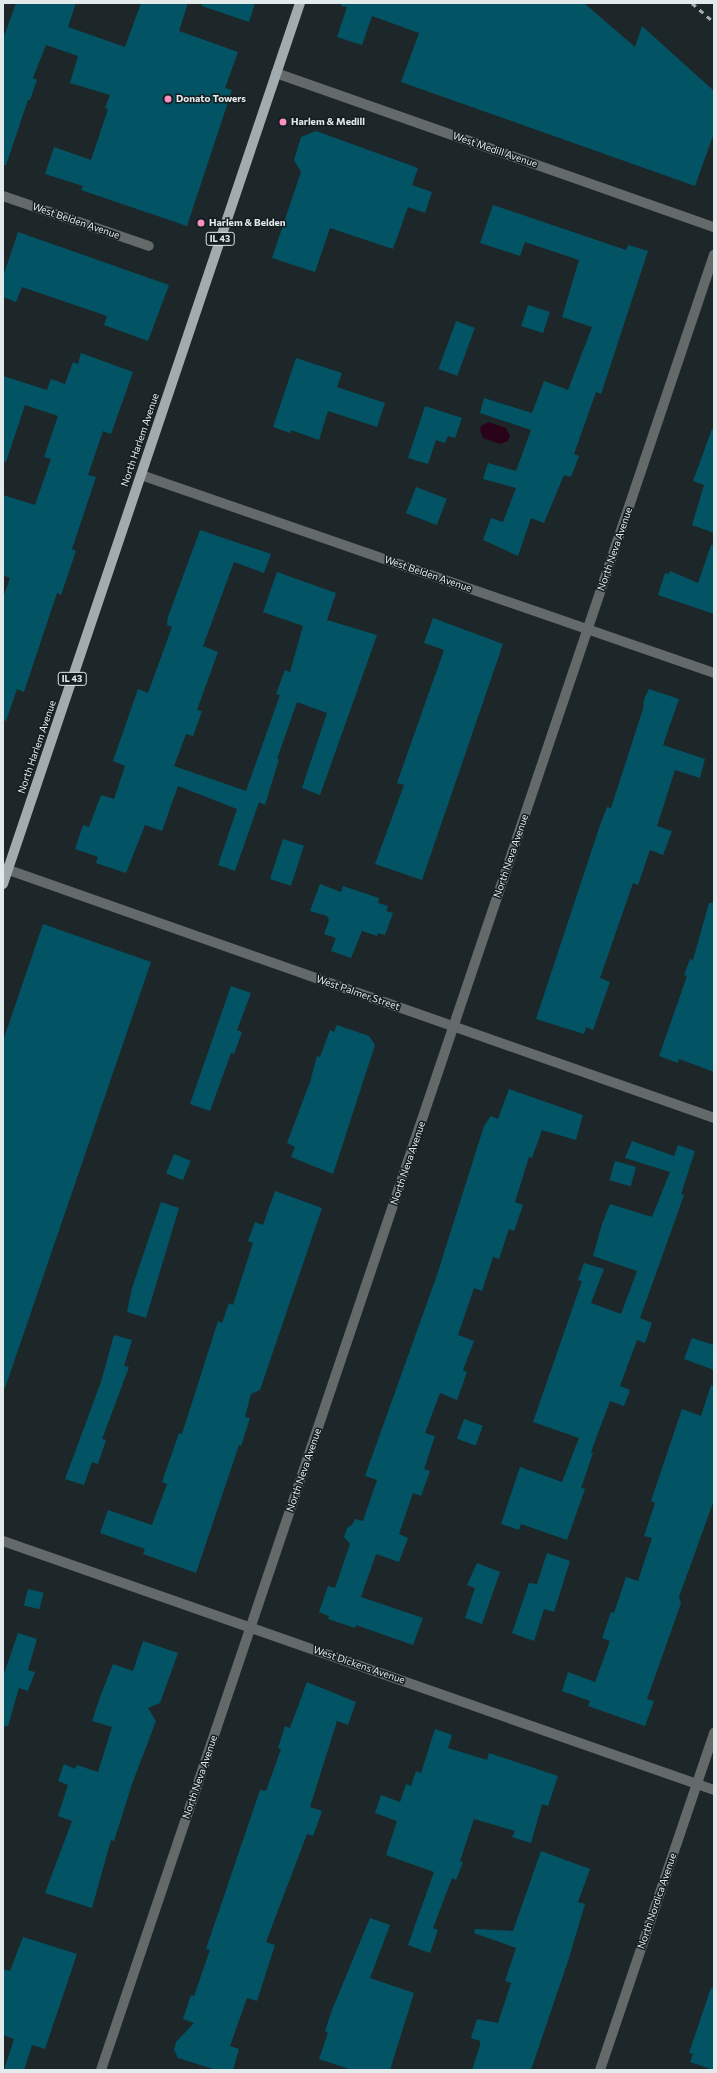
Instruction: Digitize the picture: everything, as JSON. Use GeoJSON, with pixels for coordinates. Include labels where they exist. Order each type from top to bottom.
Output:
{"type":"FeatureCollection","features":[{"type":"Feature","properties":{"kind":"main road","name":"North Harlem Avenue"},"geometry":{"type":"LineString","coordinates":[[3,884],[5,869],[141,475],[300,3]]}},
{"type":"Feature","properties":{"kind":"street","name":"West Medill Avenue"},"geometry":{"type":"LineString","coordinates":[[276,73],[714,227]]}},
{"type":"Feature","properties":{"kind":"street","name":"West Belden Avenue"},"geometry":{"type":"LineString","coordinates":[[3,196],[149,246]]}},
{"type":"Feature","properties":{"kind":"street","name":"North Neva Avenue"},"geometry":{"type":"LineString","coordinates":[[101,2070],[714,255]]}},
{"type":"Feature","properties":{"kind":"street","name":"West Belden Avenue"},"geometry":{"type":"LineString","coordinates":[[141,475],[714,674]]}},
{"type":"Feature","properties":{"kind":"street","name":"West Palmer Street"},"geometry":{"type":"LineString","coordinates":[[5,869],[714,1118]]}},
{"type":"Feature","properties":{"kind":"street","name":"West Dickens Avenue"},"geometry":{"type":"LineString","coordinates":[[3,1541],[714,1790]]}},
{"type":"Feature","properties":{"kind":"street","name":"North Nordica Avenue"},"geometry":{"type":"LineString","coordinates":[[600,2070],[714,1733]]}},
{"type":"Feature","properties":{"kind":"shaded area"},"geometry":{"type":"Polygon","coordinates":[[[489,422],[506,428],[510,436],[508,441],[500,444],[483,438],[480,430],[481,426],[489,422]]]}},
{"type":"Feature","properties":{"kind":"building"},"geometry":{"type":"Polygon","coordinates":[[[16,3],[76,3],[68,27],[125,47],[141,3],[188,3],[179,31],[238,52],[225,88],[232,90],[187,226],[81,190],[83,186],[45,174],[54,147],[91,160],[108,109],[105,108],[110,95],[70,83],[78,56],[46,45],[33,78],[37,80],[30,100],[28,100],[6,165],[3,165],[3,39],[16,3]]]}},
{"type":"Feature","properties":{"kind":"building"},"geometry":{"type":"Polygon","coordinates":[[[202,3],[255,3],[249,22],[202,6],[202,3]]]}},
{"type":"Feature","properties":{"kind":"building"},"geometry":{"type":"Polygon","coordinates":[[[342,3],[584,3],[635,47],[642,26],[714,91],[714,133],[695,186],[401,82],[419,33],[372,16],[362,45],[337,37],[347,7],[341,6],[342,3]]]}},
{"type":"Feature","properties":{"kind":"building"},"geometry":{"type":"Polygon","coordinates":[[[316,131],[418,168],[412,185],[432,192],[425,213],[408,207],[393,249],[330,228],[315,272],[272,258],[301,172],[294,160],[301,137],[316,131]]]}},
{"type":"Feature","properties":{"kind":"building"},"geometry":{"type":"Polygon","coordinates":[[[493,205],[626,250],[628,245],[648,251],[601,394],[596,392],[574,454],[579,456],[571,477],[564,475],[544,523],[531,518],[518,556],[483,540],[491,518],[503,522],[516,488],[483,479],[488,463],[516,471],[531,430],[480,413],[484,398],[532,413],[544,381],[568,390],[592,327],[562,317],[579,260],[525,242],[520,256],[480,243],[493,205]]]}},
{"type":"Feature","properties":{"kind":"building"},"geometry":{"type":"Polygon","coordinates":[[[18,232],[169,285],[148,341],[104,325],[107,316],[22,287],[16,302],[3,297],[3,277],[18,232]]]}},
{"type":"Feature","properties":{"kind":"building"},"geometry":{"type":"Polygon","coordinates":[[[528,305],[550,312],[543,333],[521,326],[528,305]]]}},
{"type":"Feature","properties":{"kind":"building"},"geometry":{"type":"Polygon","coordinates":[[[456,321],[475,328],[457,376],[439,369],[456,321]]]}},
{"type":"Feature","properties":{"kind":"building"},"geometry":{"type":"Polygon","coordinates":[[[81,353],[133,372],[111,434],[103,431],[88,475],[96,477],[72,549],[76,551],[61,595],[57,593],[24,692],[17,689],[6,721],[3,720],[3,598],[10,578],[3,575],[3,495],[35,505],[51,459],[44,457],[58,416],[25,405],[6,462],[3,461],[3,376],[47,390],[51,379],[65,384],[73,362],[78,364],[81,353]]]}},
{"type":"Feature","properties":{"kind":"building"},"geometry":{"type":"Polygon","coordinates":[[[296,358],[342,373],[337,387],[385,403],[377,427],[328,411],[319,440],[291,430],[290,433],[273,427],[296,358]]]}},
{"type":"Feature","properties":{"kind":"building"},"geometry":{"type":"Polygon","coordinates":[[[425,406],[462,418],[455,438],[448,436],[445,443],[436,440],[428,464],[408,458],[425,406]]]}},
{"type":"Feature","properties":{"kind":"building"},"geometry":{"type":"Polygon","coordinates":[[[712,429],[714,429],[714,533],[692,525],[704,485],[693,481],[712,429]]]}},
{"type":"Feature","properties":{"kind":"building"},"geometry":{"type":"Polygon","coordinates":[[[416,487],[447,499],[437,525],[406,513],[416,487]]]}},
{"type":"Feature","properties":{"kind":"building"},"geometry":{"type":"Polygon","coordinates":[[[200,530],[271,554],[264,573],[234,562],[203,646],[218,652],[197,710],[202,711],[193,736],[186,734],[174,766],[246,791],[280,695],[276,694],[285,670],[290,672],[303,626],[263,612],[277,572],[336,593],[327,620],[377,635],[320,795],[302,788],[327,713],[297,702],[277,759],[279,759],[265,805],[259,802],[235,871],[218,865],[237,809],[178,786],[162,831],[145,825],[126,873],[96,863],[98,857],[75,849],[83,825],[89,827],[101,795],[114,799],[125,766],[113,761],[138,689],[148,693],[172,627],[167,625],[168,617],[200,530]]]}},
{"type":"Feature","properties":{"kind":"building"},"geometry":{"type":"Polygon","coordinates":[[[711,545],[714,545],[714,614],[658,595],[665,573],[669,574],[670,571],[698,583],[711,545]]]}},
{"type":"Feature","properties":{"kind":"building"},"geometry":{"type":"Polygon","coordinates":[[[433,618],[503,644],[422,880],[375,864],[404,785],[397,783],[444,650],[424,643],[433,618]]]}},
{"type":"Feature","properties":{"kind":"building"},"geometry":{"type":"Polygon","coordinates":[[[649,689],[679,699],[663,745],[705,759],[700,778],[675,770],[657,826],[672,831],[663,855],[650,850],[638,885],[633,883],[600,978],[610,982],[593,1030],[586,1027],[584,1034],[536,1019],[599,828],[607,807],[611,808],[643,709],[644,699],[649,689]]]}},
{"type":"Feature","properties":{"kind":"building"},"geometry":{"type":"Polygon","coordinates":[[[283,839],[304,846],[291,886],[270,879],[283,839]]]}},
{"type":"Feature","properties":{"kind":"building"},"geometry":{"type":"Polygon","coordinates":[[[320,884],[341,892],[343,886],[379,898],[378,903],[388,906],[386,911],[393,913],[385,935],[378,933],[377,936],[362,931],[351,958],[331,951],[336,938],[324,934],[329,920],[327,916],[310,911],[320,884]]]}},
{"type":"Feature","properties":{"kind":"building"},"geometry":{"type":"Polygon","coordinates":[[[709,903],[714,903],[714,1072],[679,1059],[678,1063],[659,1056],[687,976],[684,975],[690,959],[693,960],[709,903]]]}},
{"type":"Feature","properties":{"kind":"building"},"geometry":{"type":"Polygon","coordinates":[[[43,924],[151,962],[5,1388],[3,1388],[3,1041],[43,924]]]}},
{"type":"Feature","properties":{"kind":"building"},"geometry":{"type":"Polygon","coordinates":[[[231,986],[251,993],[237,1030],[242,1032],[234,1054],[231,1053],[210,1111],[190,1104],[231,986]]]}},
{"type":"Feature","properties":{"kind":"building"},"geometry":{"type":"Polygon","coordinates":[[[337,1025],[369,1036],[375,1045],[333,1174],[291,1157],[295,1147],[287,1143],[310,1082],[317,1056],[320,1057],[330,1030],[334,1032],[337,1025]]]}},
{"type":"Feature","properties":{"kind":"building"},"geometry":{"type":"Polygon","coordinates":[[[509,1089],[583,1115],[576,1140],[542,1130],[532,1158],[529,1157],[515,1202],[523,1205],[514,1231],[509,1229],[499,1259],[493,1257],[482,1291],[474,1288],[458,1335],[474,1341],[463,1370],[467,1372],[457,1400],[440,1393],[425,1433],[435,1436],[424,1469],[430,1471],[421,1496],[413,1493],[399,1534],[408,1538],[399,1562],[376,1554],[361,1597],[423,1618],[413,1645],[356,1625],[355,1628],[328,1619],[329,1616],[319,1612],[328,1586],[335,1588],[350,1544],[344,1537],[347,1528],[352,1525],[355,1519],[363,1521],[377,1480],[365,1476],[437,1275],[484,1126],[491,1116],[498,1119],[509,1089]]]}},
{"type":"Feature","properties":{"kind":"building"},"geometry":{"type":"Polygon","coordinates":[[[632,1141],[674,1156],[678,1145],[695,1151],[681,1194],[684,1195],[640,1318],[652,1323],[645,1343],[637,1340],[620,1386],[630,1390],[624,1406],[610,1401],[591,1452],[593,1453],[581,1488],[585,1489],[567,1540],[521,1524],[519,1530],[501,1524],[520,1467],[562,1482],[579,1438],[533,1422],[582,1281],[578,1280],[584,1263],[604,1269],[591,1303],[621,1314],[637,1271],[593,1256],[602,1224],[610,1204],[652,1217],[670,1172],[625,1158],[632,1141]]]}},
{"type":"Feature","properties":{"kind":"building"},"geometry":{"type":"Polygon","coordinates":[[[174,1154],[191,1161],[183,1180],[166,1173],[174,1154]]]}},
{"type":"Feature","properties":{"kind":"building"},"geometry":{"type":"Polygon","coordinates":[[[615,1161],[636,1167],[631,1186],[609,1180],[615,1161]]]}},
{"type":"Feature","properties":{"kind":"building"},"geometry":{"type":"Polygon","coordinates":[[[275,1191],[322,1208],[260,1390],[251,1394],[245,1417],[250,1418],[241,1446],[239,1445],[196,1573],[143,1554],[145,1549],[100,1533],[108,1510],[152,1525],[167,1484],[162,1482],[179,1433],[182,1434],[218,1321],[222,1323],[229,1303],[233,1305],[253,1243],[248,1241],[255,1222],[263,1225],[275,1191]]]}},
{"type":"Feature","properties":{"kind":"building"},"geometry":{"type":"Polygon","coordinates":[[[161,1202],[179,1208],[146,1318],[127,1312],[132,1288],[161,1202]]]}},
{"type":"Feature","properties":{"kind":"building"},"geometry":{"type":"Polygon","coordinates":[[[114,1335],[132,1340],[124,1366],[129,1367],[102,1439],[106,1440],[98,1464],[92,1462],[84,1485],[65,1479],[101,1382],[114,1335]]]}},
{"type":"Feature","properties":{"kind":"building"},"geometry":{"type":"Polygon","coordinates":[[[692,1338],[714,1345],[714,1370],[684,1359],[692,1338]]]}},
{"type":"Feature","properties":{"kind":"building"},"geometry":{"type":"Polygon","coordinates":[[[711,1385],[714,1386],[714,1500],[679,1597],[681,1603],[647,1699],[654,1701],[645,1726],[588,1706],[590,1701],[562,1691],[568,1672],[595,1682],[610,1641],[602,1638],[611,1612],[614,1613],[626,1577],[638,1581],[652,1538],[644,1536],[655,1503],[651,1501],[682,1409],[701,1416],[711,1385]]]}},
{"type":"Feature","properties":{"kind":"building"},"geometry":{"type":"Polygon","coordinates":[[[464,1419],[483,1426],[476,1446],[457,1439],[464,1419]]]}},
{"type":"Feature","properties":{"kind":"building"},"geometry":{"type":"Polygon","coordinates":[[[547,1553],[570,1561],[554,1612],[544,1609],[534,1641],[512,1633],[529,1583],[537,1584],[547,1553]]]}},
{"type":"Feature","properties":{"kind":"building"},"geometry":{"type":"Polygon","coordinates":[[[477,1563],[500,1572],[482,1624],[465,1618],[475,1588],[467,1585],[477,1563]]]}},
{"type":"Feature","properties":{"kind":"building"},"geometry":{"type":"Polygon","coordinates":[[[28,1589],[44,1593],[39,1609],[24,1605],[28,1589]]]}},
{"type":"Feature","properties":{"kind":"building"},"geometry":{"type":"Polygon","coordinates":[[[18,1633],[37,1639],[28,1670],[35,1672],[28,1691],[19,1688],[8,1726],[3,1726],[3,1677],[18,1633]]]}},
{"type":"Feature","properties":{"kind":"building"},"geometry":{"type":"Polygon","coordinates":[[[143,1641],[178,1653],[160,1703],[148,1708],[156,1721],[132,1784],[114,1841],[111,1840],[92,1908],[45,1893],[72,1821],[58,1816],[68,1785],[58,1781],[64,1764],[75,1769],[77,1765],[98,1772],[112,1727],[92,1721],[100,1697],[113,1664],[133,1671],[143,1641]]]}},
{"type":"Feature","properties":{"kind":"building"},"geometry":{"type":"Polygon","coordinates":[[[307,1682],[356,1702],[348,1725],[337,1721],[310,1807],[322,1811],[313,1836],[307,1834],[266,1942],[275,1945],[257,2001],[247,1998],[230,2046],[239,2049],[233,2070],[216,2070],[178,2058],[174,2050],[176,2042],[194,2023],[183,2019],[191,1995],[194,1996],[210,1950],[206,1949],[260,1790],[266,1791],[281,1749],[278,1748],[285,1726],[290,1728],[307,1682]]]}},
{"type":"Feature","properties":{"kind":"building"},"geometry":{"type":"Polygon","coordinates":[[[435,1729],[452,1735],[448,1748],[487,1760],[489,1753],[558,1776],[548,1806],[542,1804],[531,1843],[512,1837],[515,1831],[474,1819],[460,1861],[463,1862],[456,1880],[452,1878],[433,1928],[438,1930],[430,1953],[408,1945],[434,1872],[386,1855],[397,1821],[375,1813],[381,1795],[400,1802],[406,1784],[411,1786],[416,1771],[421,1773],[435,1729]]]}},
{"type":"Feature","properties":{"kind":"building"},"geometry":{"type":"Polygon","coordinates":[[[541,1851],[590,1869],[578,1902],[585,1904],[569,1958],[531,2070],[472,2070],[480,2045],[480,2041],[471,2038],[477,2019],[498,2023],[511,1983],[505,1981],[516,1948],[474,1933],[475,1929],[513,1931],[541,1851]]]}},
{"type":"Feature","properties":{"kind":"building"},"geometry":{"type":"Polygon","coordinates":[[[370,1918],[390,1925],[370,1978],[414,1993],[390,2070],[352,2070],[319,2059],[328,2033],[325,2031],[332,2010],[370,1918]]]}},
{"type":"Feature","properties":{"kind":"building"},"geometry":{"type":"Polygon","coordinates":[[[23,1937],[77,1954],[45,2049],[32,2045],[24,2070],[4,2070],[14,2039],[3,2035],[3,1969],[10,1971],[23,1937]]]}},
{"type":"Feature","properties":{"kind":"building"},"geometry":{"type":"Polygon","coordinates":[[[711,1988],[714,1988],[714,2070],[690,2062],[693,2054],[689,2053],[711,1988]]]}},
{"type":"Feature","properties":{"kind":"railway"},"geometry":{"type":"LineString","coordinates":[[692,3],[714,22]]}},
{"type":"Feature","properties":{"kind":"place","name":"Donato Towers"},"geometry":{"type":"Point","coordinates":[168,99]}},
{"type":"Feature","properties":{"kind":"place","name":"Harlem & Medill"},"geometry":{"type":"Point","coordinates":[283,122]}},
{"type":"Feature","properties":{"kind":"place","name":"Harlem & Belden"},"geometry":{"type":"Point","coordinates":[201,223]}}]}
